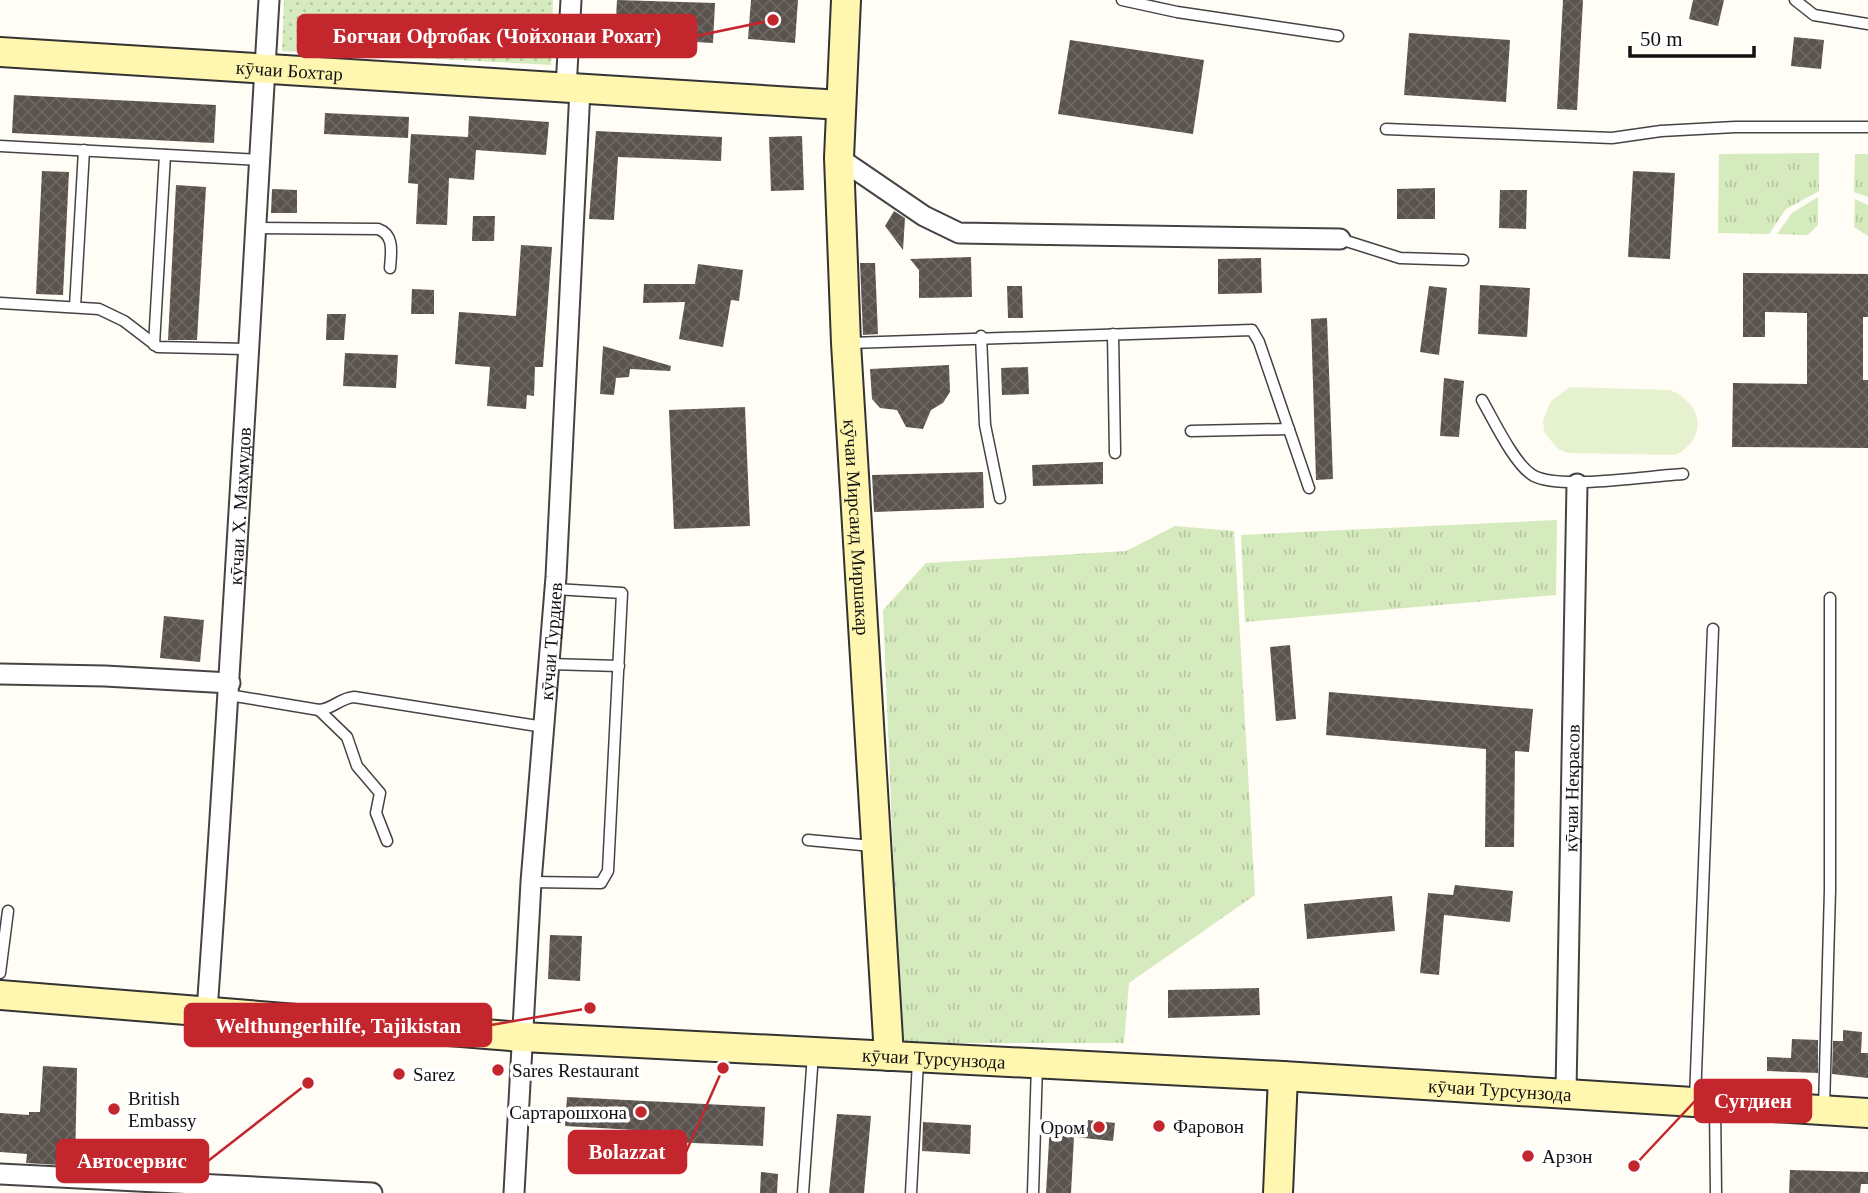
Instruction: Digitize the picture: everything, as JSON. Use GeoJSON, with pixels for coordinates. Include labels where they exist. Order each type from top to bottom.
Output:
{"type":"FeatureCollection","features":[{"type":"Feature","properties":{"kind":"main road","name":"кӯчаи Мирсаид Миршакар"},"geometry":{"type":"LineString","coordinates":[[846,0],[839,158],[846,343],[889,1056]]}},
{"type":"Feature","properties":{"kind":"main road","name":"кӯчаи Бохтар"},"geometry":{"type":"LineString","coordinates":[[0,52],[841,104]]}},
{"type":"Feature","properties":{"kind":"main road","name":"кӯчаи Турсунзода"},"geometry":{"type":"LineString","coordinates":[[0,995],[522,1037],[1283,1076],[1868,1113]]}},
{"type":"Feature","properties":{"kind":"main road"},"geometry":{"type":"LineString","coordinates":[[1278,1193],[1283,1076]]}},
{"type":"Feature","properties":{"kind":"street","name":"кӯчаи Х. Маҳмудов"},"geometry":{"type":"LineString","coordinates":[[207,1011],[230,689],[246,349],[269,0]]}},
{"type":"Feature","properties":{"kind":"street","name":"кӯчаи Турдиев"},"geometry":{"type":"LineString","coordinates":[[514,1193],[531,882],[555,589],[573,88],[571,0]]}},
{"type":"Feature","properties":{"kind":"street"},"geometry":{"type":"LineString","coordinates":[[839,158],[924,216],[959,233],[1340,239]]}},
{"type":"Feature","properties":{"kind":"street","name":"кӯчаи Некрасов"},"geometry":{"type":"LineString","coordinates":[[1566,1092],[1577,484]]}},
{"type":"Feature","properties":{"kind":"street"},"geometry":{"type":"LineString","coordinates":[[0,674],[106,676],[230,689]]}},
{"type":"Feature","properties":{"kind":"street"},"geometry":{"type":"LineString","coordinates":[[0,1174],[372,1193]]}},
{"type":"Feature","properties":{"kind":"lane"},"geometry":{"type":"LineString","coordinates":[[1122,0],[1177,12],[1338,36]]}},
{"type":"Feature","properties":{"kind":"lane"},"geometry":{"type":"LineString","coordinates":[[1795,0],[1814,15],[1868,23]]}},
{"type":"Feature","properties":{"kind":"lane"},"geometry":{"type":"LineString","coordinates":[[1386,130],[1612,138],[1661,131],[1735,127],[1868,127]]}},
{"type":"Feature","properties":{"kind":"lane"},"geometry":{"type":"LineString","coordinates":[[0,146],[258,160]]}},
{"type":"Feature","properties":{"kind":"lane"},"geometry":{"type":"LineString","coordinates":[[75,307],[84,150]]}},
{"type":"Feature","properties":{"kind":"lane"},"geometry":{"type":"LineString","coordinates":[[154,345],[165,155]]}},
{"type":"Feature","properties":{"kind":"lane"},"geometry":{"type":"LineString","coordinates":[[254,228],[377,229],[388,235],[390,268]]}},
{"type":"Feature","properties":{"kind":"lane"},"geometry":{"type":"LineString","coordinates":[[1340,239],[1400,257],[1463,260]]}},
{"type":"Feature","properties":{"kind":"lane"},"geometry":{"type":"LineString","coordinates":[[0,303],[100,309],[117,316],[154,345],[246,349]]}},
{"type":"Feature","properties":{"kind":"lane"},"geometry":{"type":"LineString","coordinates":[[846,343],[981,336],[1252,330],[1259,342],[1310,488]]}},
{"type":"Feature","properties":{"kind":"lane"},"geometry":{"type":"LineString","coordinates":[[1113,334],[1115,453]]}},
{"type":"Feature","properties":{"kind":"lane"},"geometry":{"type":"LineString","coordinates":[[981,336],[985,425],[1000,498]]}},
{"type":"Feature","properties":{"kind":"lane"},"geometry":{"type":"LineString","coordinates":[[1482,400],[1512,452],[1532,475],[1577,484],[1608,478],[1684,474]]}},
{"type":"Feature","properties":{"kind":"lane"},"geometry":{"type":"LineString","coordinates":[[1191,431],[1289,429]]}},
{"type":"Feature","properties":{"kind":"lane"},"geometry":{"type":"LineString","coordinates":[[531,882],[595,884],[605,880],[622,593],[555,589]]}},
{"type":"Feature","properties":{"kind":"lane"},"geometry":{"type":"LineString","coordinates":[[1824,1111],[1830,890],[1830,598]]}},
{"type":"Feature","properties":{"kind":"lane"},"geometry":{"type":"LineString","coordinates":[[1713,629],[1705,1103],[1716,1193]]}},
{"type":"Feature","properties":{"kind":"lane"},"geometry":{"type":"LineString","coordinates":[[550,664],[619,666]]}},
{"type":"Feature","properties":{"kind":"lane"},"geometry":{"type":"LineString","coordinates":[[230,689],[319,710],[332,707],[344,698],[354,697],[544,727]]}},
{"type":"Feature","properties":{"kind":"lane"},"geometry":{"type":"LineString","coordinates":[[319,710],[347,737],[357,766],[380,793],[376,813],[387,841]]}},
{"type":"Feature","properties":{"kind":"lane"},"geometry":{"type":"LineString","coordinates":[[808,840],[876,846]]}},
{"type":"Feature","properties":{"kind":"lane"},"geometry":{"type":"LineString","coordinates":[[0,973],[8,911]]}},
{"type":"Feature","properties":{"kind":"lane"},"geometry":{"type":"LineString","coordinates":[[803,1193],[814,1052]]}},
{"type":"Feature","properties":{"kind":"lane"},"geometry":{"type":"LineString","coordinates":[[912,1193],[918,1058]]}},
{"type":"Feature","properties":{"kind":"lane"},"geometry":{"type":"LineString","coordinates":[[1033,1193],[1037,1065]]}},
{"type":"Feature","properties":{"kind":"green space"},"geometry":{"type":"Polygon","coordinates":[[[284,0],[553,0],[551,65],[282,51],[284,0]]]}},
{"type":"Feature","properties":{"kind":"green space"},"geometry":{"type":"Polygon","coordinates":[[[1819,153],[1819,191],[1786,209],[1769,234],[1718,233],[1719,154],[1819,153]]]}},
{"type":"Feature","properties":{"kind":"green space"},"geometry":{"type":"Polygon","coordinates":[[[1855,154],[1868,154],[1868,197],[1854,192],[1855,154]]]}},
{"type":"Feature","properties":{"kind":"green space"},"geometry":{"type":"Polygon","coordinates":[[[1818,197],[1818,225],[1808,235],[1777,234],[1792,213],[1818,197]]]}},
{"type":"Feature","properties":{"kind":"green space"},"geometry":{"type":"Polygon","coordinates":[[[1855,199],[1868,205],[1868,236],[1854,227],[1855,199]]]}},
{"type":"Feature","properties":{"kind":"green space"},"geometry":{"type":"Polygon","coordinates":[[[1570,387],[1670,390],[1681,396],[1695,412],[1697,430],[1686,448],[1676,455],[1568,453],[1558,449],[1544,432],[1543,420],[1551,401],[1570,387]]]}},
{"type":"Feature","properties":{"kind":"green space"},"geometry":{"type":"Polygon","coordinates":[[[1557,520],[1556,595],[1245,622],[1241,535],[1557,520]]]}},
{"type":"Feature","properties":{"kind":"green space"},"geometry":{"type":"Polygon","coordinates":[[[1175,526],[1234,531],[1255,895],[1129,983],[1124,1043],[901,1043],[883,610],[926,563],[1126,551],[1175,526]]]}},
{"type":"Feature","properties":{"kind":"building"},"geometry":{"type":"Polygon","coordinates":[[[617,0],[715,3],[713,43],[615,37],[617,0]]]}},
{"type":"Feature","properties":{"kind":"building"},"geometry":{"type":"Polygon","coordinates":[[[751,0],[798,0],[795,43],[748,39],[751,0]]]}},
{"type":"Feature","properties":{"kind":"building"},"geometry":{"type":"Polygon","coordinates":[[[1563,0],[1583,0],[1577,110],[1557,109],[1563,0]]]}},
{"type":"Feature","properties":{"kind":"building"},"geometry":{"type":"Polygon","coordinates":[[[1693,0],[1724,0],[1718,26],[1689,19],[1693,0]]]}},
{"type":"Feature","properties":{"kind":"building"},"geometry":{"type":"Polygon","coordinates":[[[1409,33],[1510,40],[1506,102],[1404,95],[1409,33]]]}},
{"type":"Feature","properties":{"kind":"building"},"geometry":{"type":"Polygon","coordinates":[[[1794,37],[1824,40],[1821,69],[1791,66],[1794,37]]]}},
{"type":"Feature","properties":{"kind":"building"},"geometry":{"type":"Polygon","coordinates":[[[1070,40],[1204,60],[1193,134],[1058,114],[1070,40]]]}},
{"type":"Feature","properties":{"kind":"building"},"geometry":{"type":"Polygon","coordinates":[[[14,95],[216,105],[214,143],[12,133],[14,95]]]}},
{"type":"Feature","properties":{"kind":"building"},"geometry":{"type":"Polygon","coordinates":[[[325,113],[409,117],[408,138],[324,134],[325,113]]]}},
{"type":"Feature","properties":{"kind":"building"},"geometry":{"type":"Polygon","coordinates":[[[469,116],[549,122],[546,155],[476,150],[474,180],[449,178],[447,225],[416,224],[418,184],[408,183],[411,134],[468,137],[469,116]]]}},
{"type":"Feature","properties":{"kind":"building"},"geometry":{"type":"Polygon","coordinates":[[[596,131],[722,137],[721,161],[618,157],[614,220],[589,219],[596,131]]]}},
{"type":"Feature","properties":{"kind":"building"},"geometry":{"type":"Polygon","coordinates":[[[802,136],[804,190],[771,191],[769,137],[802,136]]]}},
{"type":"Feature","properties":{"kind":"building"},"geometry":{"type":"Polygon","coordinates":[[[42,171],[69,172],[63,295],[36,294],[42,171]]]}},
{"type":"Feature","properties":{"kind":"building"},"geometry":{"type":"Polygon","coordinates":[[[1633,171],[1675,173],[1670,259],[1628,257],[1633,171]]]}},
{"type":"Feature","properties":{"kind":"building"},"geometry":{"type":"Polygon","coordinates":[[[176,185],[206,187],[197,340],[168,340],[176,185]]]}},
{"type":"Feature","properties":{"kind":"building"},"geometry":{"type":"Polygon","coordinates":[[[1435,188],[1435,219],[1397,219],[1397,189],[1435,188]]]}},
{"type":"Feature","properties":{"kind":"building"},"geometry":{"type":"Polygon","coordinates":[[[272,189],[297,190],[297,213],[271,213],[272,189]]]}},
{"type":"Feature","properties":{"kind":"building"},"geometry":{"type":"Polygon","coordinates":[[[1500,190],[1527,190],[1526,229],[1499,228],[1500,190]]]}},
{"type":"Feature","properties":{"kind":"building"},"geometry":{"type":"Polygon","coordinates":[[[894,211],[905,218],[903,250],[885,226],[894,211]]]}},
{"type":"Feature","properties":{"kind":"building"},"geometry":{"type":"Polygon","coordinates":[[[473,216],[495,216],[494,241],[472,241],[473,216]]]}},
{"type":"Feature","properties":{"kind":"building"},"geometry":{"type":"Polygon","coordinates":[[[521,245],[552,247],[543,367],[535,367],[534,396],[527,395],[526,409],[487,406],[490,367],[455,364],[459,312],[516,316],[521,245]]]}},
{"type":"Feature","properties":{"kind":"building"},"geometry":{"type":"Polygon","coordinates":[[[971,257],[972,297],[919,298],[919,270],[910,259],[971,257]]]}},
{"type":"Feature","properties":{"kind":"building"},"geometry":{"type":"Polygon","coordinates":[[[1261,258],[1262,293],[1218,294],[1218,259],[1261,258]]]}},
{"type":"Feature","properties":{"kind":"building"},"geometry":{"type":"Polygon","coordinates":[[[860,263],[875,263],[878,334],[863,335],[860,263]]]}},
{"type":"Feature","properties":{"kind":"building"},"geometry":{"type":"Polygon","coordinates":[[[698,264],[743,270],[739,301],[731,300],[723,347],[679,339],[685,302],[643,303],[644,284],[695,284],[698,264]]]}},
{"type":"Feature","properties":{"kind":"building"},"geometry":{"type":"Polygon","coordinates":[[[1743,273],[1868,274],[1868,317],[1863,317],[1863,380],[1868,380],[1868,448],[1732,447],[1733,383],[1807,384],[1807,313],[1765,312],[1765,337],[1743,337],[1743,273]]]}},
{"type":"Feature","properties":{"kind":"building"},"geometry":{"type":"Polygon","coordinates":[[[1480,285],[1530,288],[1527,337],[1478,334],[1480,285]]]}},
{"type":"Feature","properties":{"kind":"building"},"geometry":{"type":"Polygon","coordinates":[[[1007,286],[1022,286],[1023,318],[1008,318],[1007,286]]]}},
{"type":"Feature","properties":{"kind":"building"},"geometry":{"type":"Polygon","coordinates":[[[1429,286],[1447,288],[1439,355],[1420,352],[1429,286]]]}},
{"type":"Feature","properties":{"kind":"building"},"geometry":{"type":"Polygon","coordinates":[[[412,289],[434,290],[434,314],[411,314],[412,289]]]}},
{"type":"Feature","properties":{"kind":"building"},"geometry":{"type":"Polygon","coordinates":[[[327,314],[346,314],[344,340],[326,340],[327,314]]]}},
{"type":"Feature","properties":{"kind":"building"},"geometry":{"type":"Polygon","coordinates":[[[1327,318],[1333,479],[1316,480],[1311,319],[1327,318]]]}},
{"type":"Feature","properties":{"kind":"building"},"geometry":{"type":"Polygon","coordinates":[[[603,346],[671,366],[670,371],[630,369],[629,377],[616,378],[614,395],[600,394],[603,346]]]}},
{"type":"Feature","properties":{"kind":"building"},"geometry":{"type":"Polygon","coordinates":[[[345,353],[398,355],[396,388],[343,386],[345,353]]]}},
{"type":"Feature","properties":{"kind":"building"},"geometry":{"type":"Polygon","coordinates":[[[949,365],[950,392],[943,403],[931,410],[923,429],[906,427],[897,410],[880,408],[872,399],[870,369],[949,365]]]}},
{"type":"Feature","properties":{"kind":"building"},"geometry":{"type":"Polygon","coordinates":[[[1028,367],[1029,394],[1002,395],[1001,368],[1028,367]]]}},
{"type":"Feature","properties":{"kind":"building"},"geometry":{"type":"Polygon","coordinates":[[[1444,378],[1464,381],[1459,437],[1440,436],[1444,378]]]}},
{"type":"Feature","properties":{"kind":"building"},"geometry":{"type":"Polygon","coordinates":[[[745,407],[750,526],[674,529],[669,410],[745,407]]]}},
{"type":"Feature","properties":{"kind":"building"},"geometry":{"type":"Polygon","coordinates":[[[1103,462],[1103,484],[1033,486],[1032,465],[1103,462]]]}},
{"type":"Feature","properties":{"kind":"building"},"geometry":{"type":"Polygon","coordinates":[[[983,472],[984,508],[874,512],[872,475],[983,472]]]}},
{"type":"Feature","properties":{"kind":"building"},"geometry":{"type":"Polygon","coordinates":[[[164,616],[204,620],[200,662],[160,658],[164,616]]]}},
{"type":"Feature","properties":{"kind":"building"},"geometry":{"type":"Polygon","coordinates":[[[1290,645],[1296,719],[1276,721],[1270,647],[1290,645]]]}},
{"type":"Feature","properties":{"kind":"building"},"geometry":{"type":"Polygon","coordinates":[[[1329,692],[1533,709],[1529,752],[1515,751],[1514,847],[1485,847],[1486,749],[1326,735],[1329,692]]]}},
{"type":"Feature","properties":{"kind":"building"},"geometry":{"type":"Polygon","coordinates":[[[1455,885],[1513,891],[1510,922],[1444,915],[1439,975],[1420,973],[1428,893],[1453,895],[1455,885]]]}},
{"type":"Feature","properties":{"kind":"building"},"geometry":{"type":"Polygon","coordinates":[[[1392,896],[1395,931],[1307,939],[1304,904],[1392,896]]]}},
{"type":"Feature","properties":{"kind":"building"},"geometry":{"type":"Polygon","coordinates":[[[550,935],[582,936],[580,981],[548,979],[550,935]]]}},
{"type":"Feature","properties":{"kind":"building"},"geometry":{"type":"Polygon","coordinates":[[[1259,988],[1260,1015],[1168,1018],[1168,990],[1259,988]]]}},
{"type":"Feature","properties":{"kind":"building"},"geometry":{"type":"Polygon","coordinates":[[[1843,1030],[1862,1032],[1861,1053],[1868,1053],[1868,1078],[1832,1074],[1833,1041],[1843,1041],[1843,1030]]]}},
{"type":"Feature","properties":{"kind":"building"},"geometry":{"type":"Polygon","coordinates":[[[1792,1039],[1818,1040],[1818,1073],[1767,1071],[1767,1057],[1791,1058],[1792,1039]]]}},
{"type":"Feature","properties":{"kind":"building"},"geometry":{"type":"Polygon","coordinates":[[[43,1066],[77,1068],[75,1166],[26,1163],[27,1154],[0,1152],[0,1113],[29,1115],[29,1112],[40,1112],[43,1066]]]}},
{"type":"Feature","properties":{"kind":"building"},"geometry":{"type":"Polygon","coordinates":[[[567,1097],[765,1107],[763,1146],[670,1142],[670,1132],[565,1126],[567,1097]]]}},
{"type":"Feature","properties":{"kind":"building"},"geometry":{"type":"Polygon","coordinates":[[[837,1114],[871,1116],[864,1193],[829,1193],[837,1114]]]}},
{"type":"Feature","properties":{"kind":"building"},"geometry":{"type":"Polygon","coordinates":[[[1088,1120],[1115,1123],[1113,1141],[1074,1137],[1071,1193],[1046,1193],[1050,1124],[1087,1126],[1088,1120]]]}},
{"type":"Feature","properties":{"kind":"building"},"geometry":{"type":"Polygon","coordinates":[[[923,1122],[971,1125],[970,1154],[922,1151],[923,1122]]]}},
{"type":"Feature","properties":{"kind":"building"},"geometry":{"type":"Polygon","coordinates":[[[1790,1170],[1868,1172],[1868,1184],[1861,1184],[1860,1193],[1789,1193],[1790,1170]]]}},
{"type":"Feature","properties":{"kind":"building"},"geometry":{"type":"Polygon","coordinates":[[[761,1172],[778,1174],[777,1193],[760,1193],[761,1172]]]}},
{"type":"Feature","properties":{"kind":"place","name":"Богчаи Офтобак (Чойхонаи Рохат)"},"geometry":{"type":"Point","coordinates":[773,20]}},
{"type":"Feature","properties":{"kind":"place","name":"Welthungerhilfe, Tajikistan"},"geometry":{"type":"Point","coordinates":[590,1008]}},
{"type":"Feature","properties":{"kind":"place","name":"Bolazzat"},"geometry":{"type":"Point","coordinates":[723,1068]}},
{"type":"Feature","properties":{"kind":"place","name":"Sares Restaurant"},"geometry":{"type":"Point","coordinates":[498,1070]}},
{"type":"Feature","properties":{"kind":"place","name":"Sarez"},"geometry":{"type":"Point","coordinates":[399,1074]}},
{"type":"Feature","properties":{"kind":"place","name":"Автосервис"},"geometry":{"type":"Point","coordinates":[308,1083]}},
{"type":"Feature","properties":{"kind":"place","name":"British Embassy"},"geometry":{"type":"Point","coordinates":[114,1109]}},
{"type":"Feature","properties":{"kind":"place","name":"Сартарошхона"},"geometry":{"type":"Point","coordinates":[641,1112]}},
{"type":"Feature","properties":{"kind":"place","name":"Фаровон"},"geometry":{"type":"Point","coordinates":[1159,1126]}},
{"type":"Feature","properties":{"kind":"place","name":"Ором"},"geometry":{"type":"Point","coordinates":[1099,1127]}},
{"type":"Feature","properties":{"kind":"place","name":"Арзон"},"geometry":{"type":"Point","coordinates":[1528,1156]}},
{"type":"Feature","properties":{"kind":"place","name":"Сугдиен"},"geometry":{"type":"Point","coordinates":[1634,1166]}}]}
